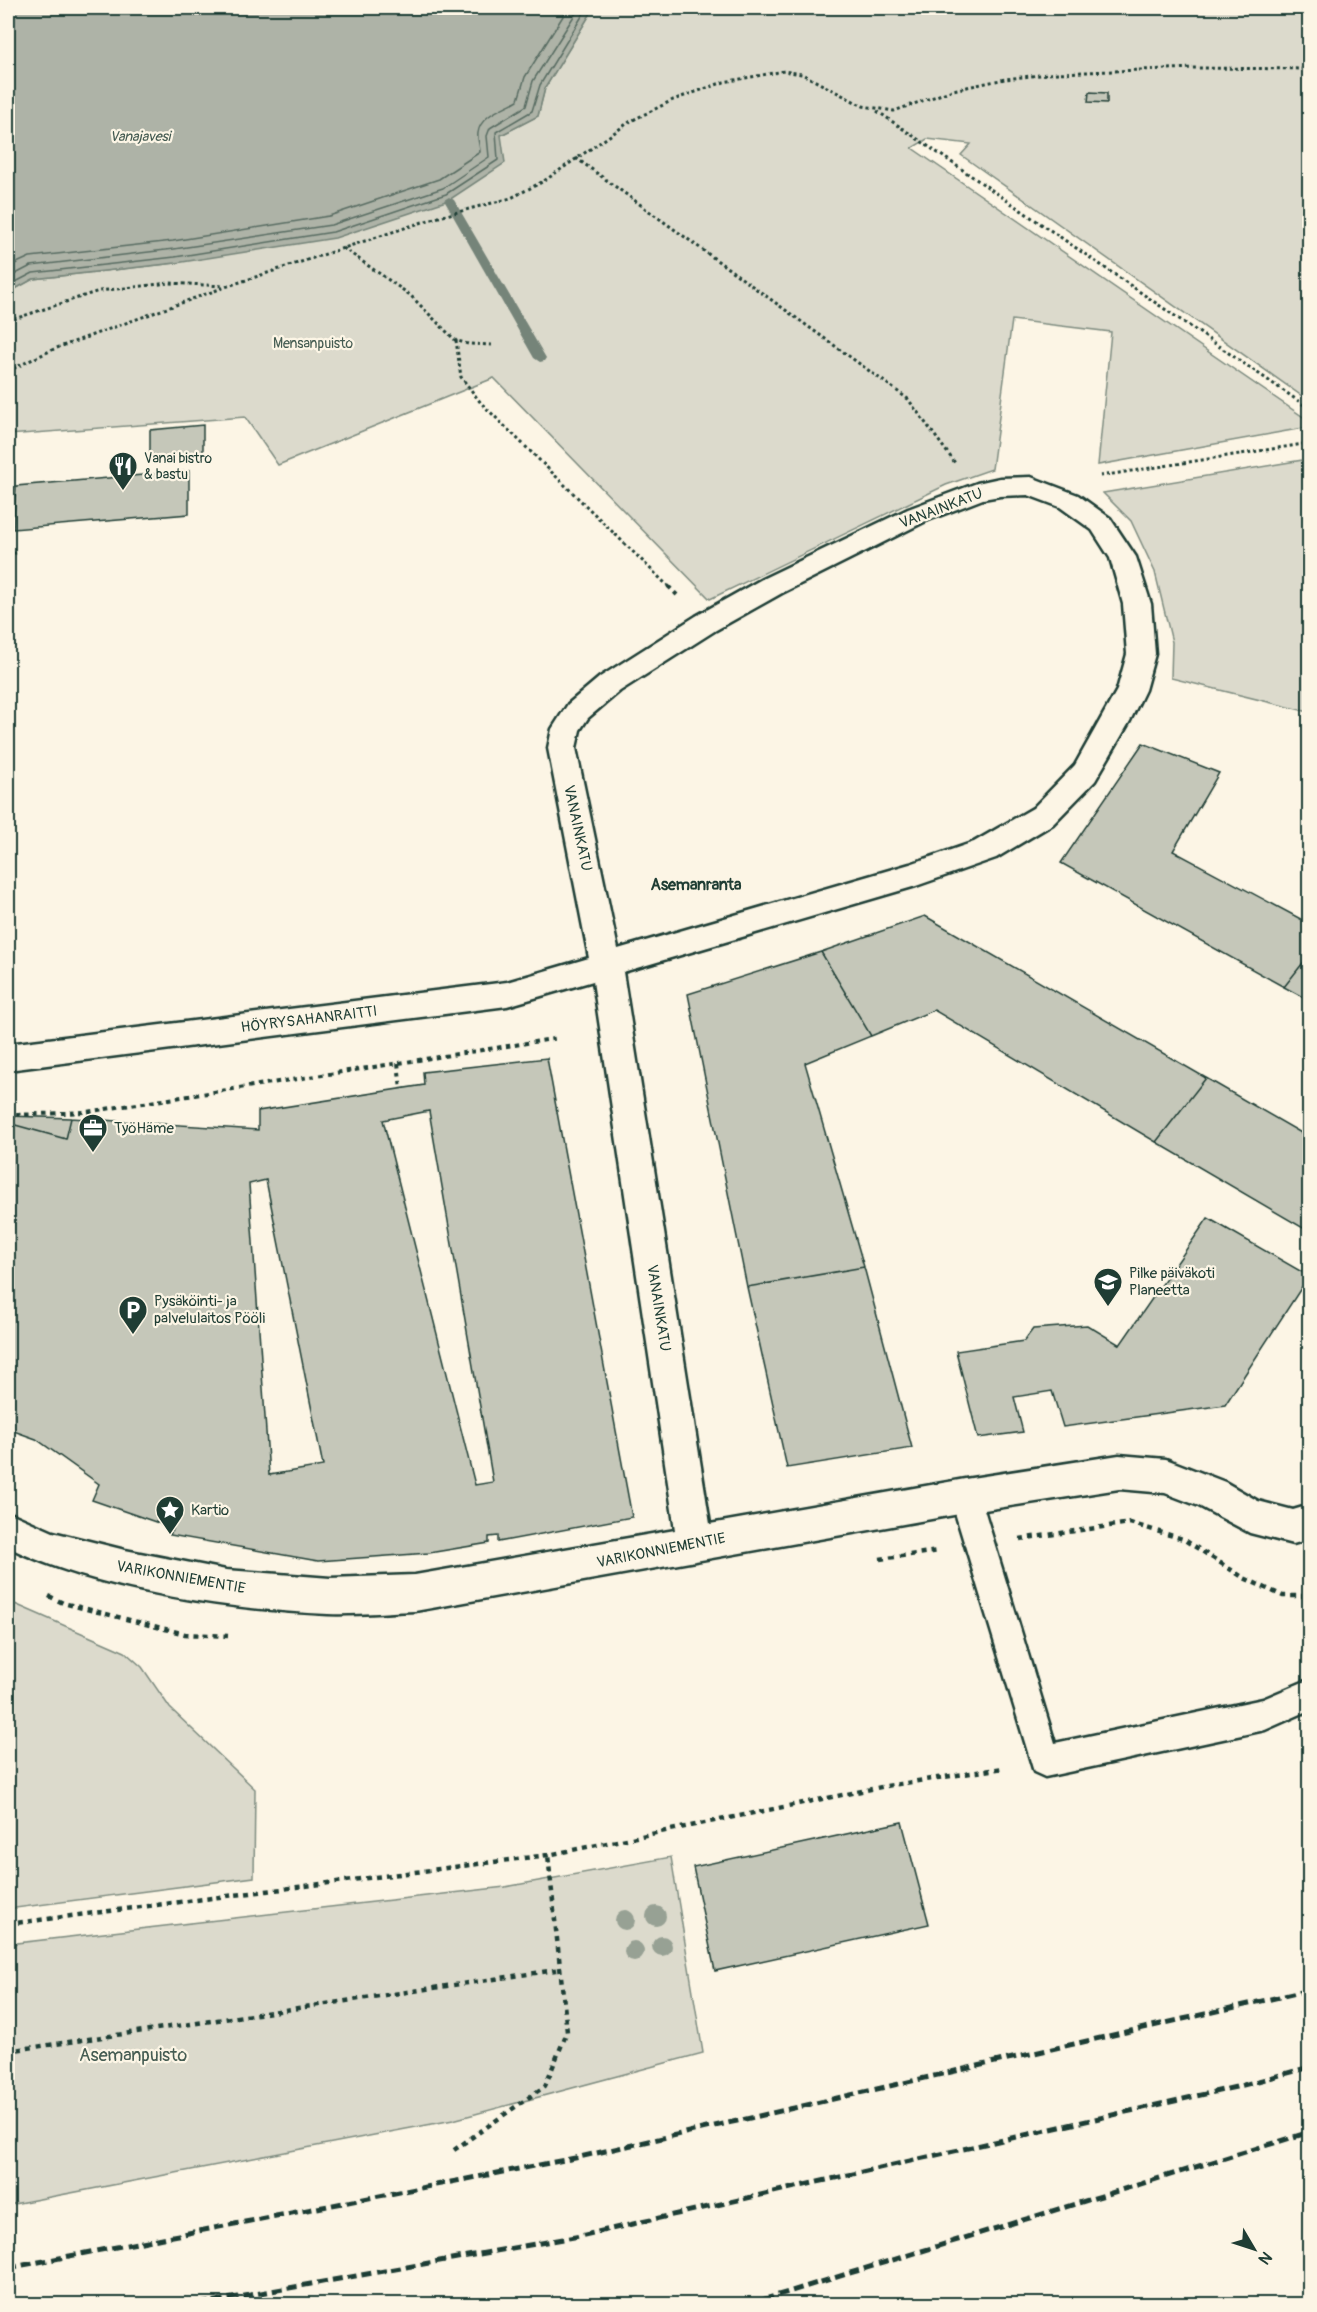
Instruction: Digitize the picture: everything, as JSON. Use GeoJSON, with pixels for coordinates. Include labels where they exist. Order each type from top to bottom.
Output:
{"type":"FeatureCollection","features":[{"type":"Feature","properties":{"kind":"street","name":"VANAINKATU"},"geometry":{"type":"LineString","coordinates":[[606,966],[916,874],[984,850],[1043,816],[1085,773],[1116,721],[1131,690],[1141,654],[1137,604],[1123,557],[1101,524],[1070,501],[1031,486],[1000,487],[977,492],[906,520],[772,586],[706,623],[610,684],[578,711],[566,729],[562,748],[606,966],[695,1543]]}},
{"type":"Feature","properties":{"kind":"street","name":"HÖYRYSAHANRAITTI"},"geometry":{"type":"LineString","coordinates":[[8,1057],[507,994],[606,966]]}},
{"type":"Feature","properties":{"kind":"street","name":"VARIKONNIEMENTIE"},"geometry":{"type":"LineString","coordinates":[[8,1529],[48,1548],[125,1568],[226,1588],[330,1596],[416,1593],[965,1496],[1119,1472],[1166,1476],[1212,1494],[1250,1516],[1293,1527],[1310,1522]]}},
{"type":"Feature","properties":{"kind":"lane"},"geometry":{"type":"LineString","coordinates":[[965,1496],[1045,1761],[1265,1714],[1310,1694]]}},
{"type":"Feature","properties":{"kind":"path"},"geometry":{"type":"LineString","coordinates":[[877,111],[894,111],[953,90],[1005,79],[1057,73],[1196,68],[1310,69]]}},
{"type":"Feature","properties":{"kind":"path"},"geometry":{"type":"LineString","coordinates":[[8,371],[54,349],[228,286],[435,218],[512,198],[544,181],[631,121],[673,100],[724,82],[784,71],[802,74],[877,111],[1310,409]]}},
{"type":"Feature","properties":{"kind":"path"},"geometry":{"type":"LineString","coordinates":[[576,158],[908,399],[977,492]]}},
{"type":"Feature","properties":{"kind":"path"},"geometry":{"type":"LineString","coordinates":[[343,248],[358,263],[389,279],[420,303],[456,340],[477,345],[492,345]]}},
{"type":"Feature","properties":{"kind":"path"},"geometry":{"type":"LineString","coordinates":[[8,321],[99,291],[169,283],[228,286]]}},
{"type":"Feature","properties":{"kind":"path"},"geometry":{"type":"LineString","coordinates":[[456,340],[461,378],[481,403],[706,623]]}},
{"type":"Feature","properties":{"kind":"path"},"geometry":{"type":"LineString","coordinates":[[1031,486],[1310,443]]}},
{"type":"Feature","properties":{"kind":"path"},"geometry":{"type":"LineString","coordinates":[[8,554],[16,553]]}},
{"type":"Feature","properties":{"kind":"path"},"geometry":{"type":"LineString","coordinates":[[8,1111],[16,1115],[86,1112],[559,1038]]}},
{"type":"Feature","properties":{"kind":"path"},"geometry":{"type":"LineString","coordinates":[[398,1063],[401,1089]]}},
{"type":"Feature","properties":{"kind":"path"},"geometry":{"type":"LineString","coordinates":[[8,1924],[548,1855],[886,1786],[1045,1761]]}},
{"type":"Feature","properties":{"kind":"path"},"geometry":{"type":"LineString","coordinates":[[454,2150],[545,2086],[567,2032],[548,1855]]}},
{"type":"Feature","properties":{"kind":"path"},"geometry":{"type":"LineString","coordinates":[[8,2051],[562,1969]]}},
{"type":"Feature","properties":{"kind":"green space","name":"Mensanpuisto"},"geometry":{"type":"Polygon","coordinates":[[[594,8],[1309,8],[1309,401],[961,155],[971,144],[927,139],[912,148],[1309,421],[1309,427],[1098,465],[1111,332],[1012,320],[992,469],[946,485],[710,599],[494,378],[278,465],[245,417],[8,435],[8,293],[33,279],[176,263],[501,135],[538,116],[545,88],[594,8]]]}},
{"type":"Feature","properties":{"kind":"green space"},"geometry":{"type":"Polygon","coordinates":[[[1309,459],[1309,712],[1171,678],[1172,642],[1155,572],[1131,521],[1103,493],[1309,459]]]}},
{"type":"Feature","properties":{"kind":"green space"},"geometry":{"type":"Polygon","coordinates":[[[8,1601],[125,1652],[142,1667],[170,1708],[255,1789],[254,1877],[8,1909],[8,1601]]]}},
{"type":"Feature","properties":{"kind":"green space","name":"Asemanpuisto"},"geometry":{"type":"Polygon","coordinates":[[[671,1857],[703,2053],[453,2120],[8,2205],[8,1944],[505,1887],[671,1857]]]}},
{"type":"Feature","properties":{"kind":"water","name":"Vanajavesi"},"geometry":{"type":"Polygon","coordinates":[[[8,8],[594,8],[545,88],[538,116],[501,135],[505,163],[449,200],[335,238],[176,263],[33,279],[8,293],[8,8]]]}},
{"type":"Feature","properties":{"kind":"building"},"geometry":{"type":"Polygon","coordinates":[[[1089,92],[1107,93],[1107,103],[1088,102],[1089,92]]]}},
{"type":"Feature","properties":{"kind":"building"},"geometry":{"type":"Polygon","coordinates":[[[203,425],[203,456],[150,461],[150,430],[203,425]]]}},
{"type":"Feature","properties":{"kind":"building"},"geometry":{"type":"Polygon","coordinates":[[[189,471],[189,514],[13,529],[16,486],[189,471]]]}},
{"type":"Feature","properties":{"kind":"building"},"geometry":{"type":"Polygon","coordinates":[[[1143,743],[1219,773],[1173,851],[1310,924],[1310,954],[1284,987],[1061,863],[1143,743]]]}},
{"type":"Feature","properties":{"kind":"building"},"geometry":{"type":"Polygon","coordinates":[[[925,916],[1206,1078],[1156,1142],[934,1010],[871,1036],[821,952],[925,916]]]}},
{"type":"Feature","properties":{"kind":"building"},"geometry":{"type":"Polygon","coordinates":[[[821,952],[871,1036],[805,1063],[864,1267],[747,1287],[688,994],[821,952]]]}},
{"type":"Feature","properties":{"kind":"building"},"geometry":{"type":"Polygon","coordinates":[[[1310,954],[1310,1001],[1284,987],[1310,954]]]}},
{"type":"Feature","properties":{"kind":"building","name":"Pysäköinti- ja palvelulaitos Pööli"},"geometry":{"type":"Polygon","coordinates":[[[547,1058],[632,1517],[498,1542],[498,1536],[489,1537],[489,1543],[429,1553],[318,1561],[170,1535],[173,1528],[92,1500],[99,1484],[36,1439],[8,1429],[8,1123],[66,1139],[71,1118],[258,1130],[258,1111],[424,1085],[423,1072],[547,1058]],[[429,1111],[383,1120],[475,1485],[493,1482],[429,1111]],[[266,1180],[249,1184],[269,1475],[323,1466],[266,1180]]]}},
{"type":"Feature","properties":{"kind":"building"},"geometry":{"type":"Polygon","coordinates":[[[1206,1078],[1310,1138],[1310,1232],[1156,1142],[1206,1078]]]}},
{"type":"Feature","properties":{"kind":"building"},"geometry":{"type":"Polygon","coordinates":[[[8,1116],[71,1118],[66,1139],[8,1123],[8,1116]]]}},
{"type":"Feature","properties":{"kind":"building"},"geometry":{"type":"Polygon","coordinates":[[[1208,1218],[1309,1276],[1225,1405],[1063,1427],[1052,1391],[1014,1397],[1023,1432],[978,1438],[956,1351],[1024,1341],[1033,1329],[1087,1325],[1120,1345],[1208,1218]]]}},
{"type":"Feature","properties":{"kind":"building"},"geometry":{"type":"Polygon","coordinates":[[[864,1267],[912,1448],[787,1468],[747,1287],[864,1267]]]}},
{"type":"Feature","properties":{"kind":"building"},"geometry":{"type":"Polygon","coordinates":[[[902,1822],[929,1924],[715,1971],[693,1867],[902,1822]]]}},
{"type":"Feature","properties":{"kind":"waterway"},"geometry":{"type":"LineString","coordinates":[[449,200],[540,358]]}},
{"type":"Feature","properties":{"kind":"railway"},"geometry":{"type":"LineString","coordinates":[[8,2268],[575,2158],[1310,1990]]}},
{"type":"Feature","properties":{"kind":"railway"},"geometry":{"type":"LineString","coordinates":[[199,2304],[580,2236],[1236,2087],[1310,2067]]}},
{"type":"Feature","properties":{"kind":"railway"},"geometry":{"type":"LineString","coordinates":[[749,2304],[1310,2132]]}},
{"type":"Feature","properties":{"kind":"place","name":"Vanai bistro & bastu"},"geometry":{"type":"Point","coordinates":[123,492]}},
{"type":"Feature","properties":{"kind":"place","name":"TyöHäme"},"geometry":{"type":"Point","coordinates":[93,1154]}},
{"type":"Feature","properties":{"kind":"place","name":"Pilke päiväkoti Planeetta"},"geometry":{"type":"Point","coordinates":[1108,1308]}},
{"type":"Feature","properties":{"kind":"place","name":"Pysäköinti- ja palvelulaitos Pööli"},"geometry":{"type":"Point","coordinates":[133,1336]}},
{"type":"Feature","properties":{"kind":"place","name":"Kartio"},"geometry":{"type":"Point","coordinates":[170,1536]}},
{"type":"Feature","properties":{"kind":"district","name":"Asemanranta"},"geometry":{"type":"Point","coordinates":[696,884]}}]}
